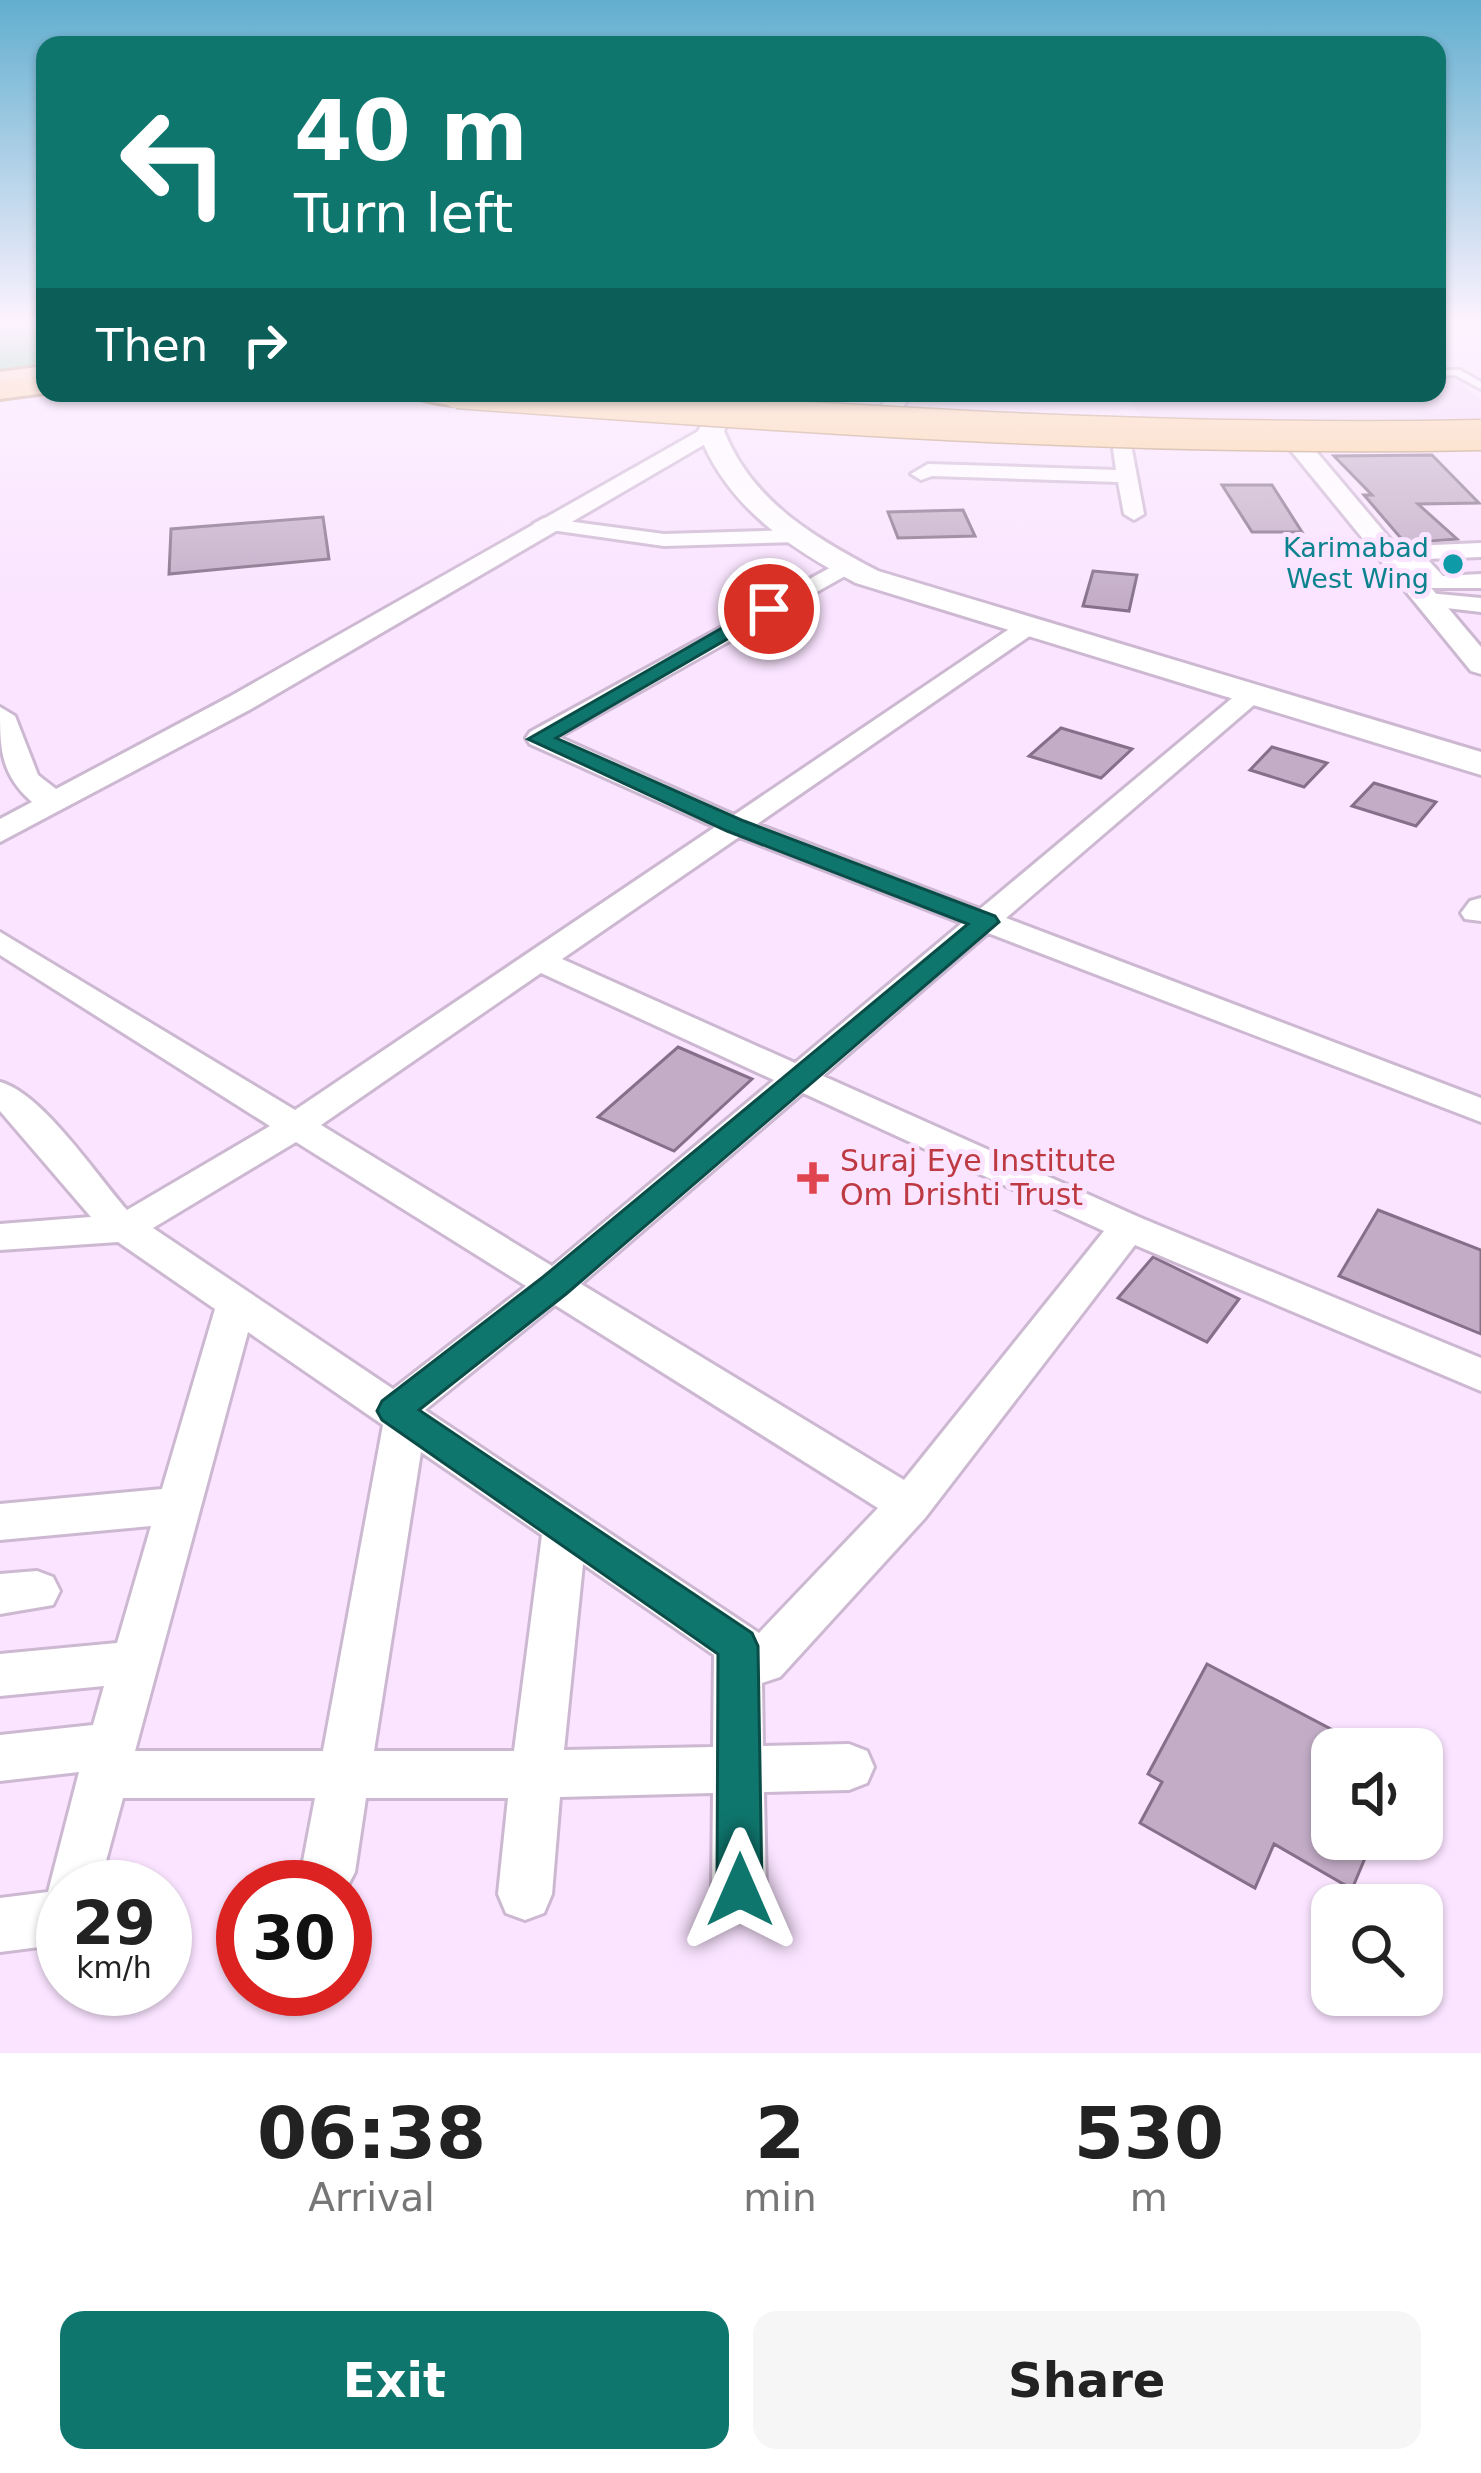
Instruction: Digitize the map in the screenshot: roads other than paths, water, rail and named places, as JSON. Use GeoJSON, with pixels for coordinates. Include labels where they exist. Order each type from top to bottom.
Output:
{"type":"FeatureCollection","features":[{"type":"Feature","properties":{"kind":"highway"},"geometry":{"type":"LineString","coordinates":[[806,416],[1258,438],[1481,433]]}},
{"type":"Feature","properties":{"kind":"highway"},"geometry":{"type":"LineString","coordinates":[[912,416],[1268,435],[1481,433]]}},
{"type":"Feature","properties":{"kind":"main road"},"geometry":{"type":"LineString","coordinates":[[710,416],[719,458],[767,513],[846,566],[1481,764]]}},
{"type":"Feature","properties":{"kind":"main road"},"geometry":{"type":"LineString","coordinates":[[946,416],[1120,434],[1296,442],[1481,433]]}},
{"type":"Feature","properties":{"kind":"main road"},"geometry":{"type":"LineString","coordinates":[[999,416],[1283,431],[1481,433]]}},
{"type":"Feature","properties":{"kind":"street"},"geometry":{"type":"LineString","coordinates":[[0,832],[240,703],[544,524],[701,416]]}},
{"type":"Feature","properties":{"kind":"street"},"geometry":{"type":"LineString","coordinates":[[1120,434],[1134,514]]}},
{"type":"Feature","properties":{"kind":"street"},"geometry":{"type":"LineString","coordinates":[[1296,442],[1378,541],[1434,590],[1471,606],[1481,631]]}},
{"type":"Feature","properties":{"kind":"street"},"geometry":{"type":"LineString","coordinates":[[921,474],[928,470],[1004,481],[1127,476]]}},
{"type":"Feature","properties":{"kind":"street"},"geometry":{"type":"LineString","coordinates":[[544,524],[664,540],[796,536]]}},
{"type":"Feature","properties":{"kind":"street"},"geometry":{"type":"LineString","coordinates":[[1378,541],[1457,538],[1465,531],[1481,529]]}},
{"type":"Feature","properties":{"kind":"street"},"geometry":{"type":"LineString","coordinates":[[1480,661],[1409,554],[1481,550]]}},
{"type":"Feature","properties":{"kind":"street"},"geometry":{"type":"LineString","coordinates":[[846,566],[539,739],[736,826],[1481,1111]]}},
{"type":"Feature","properties":{"kind":"street"},"geometry":{"type":"LineString","coordinates":[[1434,590],[1481,581]]}},
{"type":"Feature","properties":{"kind":"street"},"geometry":{"type":"LineString","coordinates":[[4,1247],[124,1228],[296,1126],[1029,626]]}},
{"type":"Feature","properties":{"kind":"street"},"geometry":{"type":"LineString","coordinates":[[330,1860],[400,1415],[1252,694]]}},
{"type":"Feature","properties":{"kind":"street"},"geometry":{"type":"LineString","coordinates":[[0,716],[24,779],[54,804]]}},
{"type":"Feature","properties":{"kind":"street"},"geometry":{"type":"LineString","coordinates":[[0,941],[909,1504]]}},
{"type":"Feature","properties":{"kind":"street"},"geometry":{"type":"LineString","coordinates":[[538,960],[1128,1227],[1481,1375]]}},
{"type":"Feature","properties":{"kind":"street"},"geometry":{"type":"LineString","coordinates":[[8,1110],[124,1228],[763,1662],[909,1504],[1128,1227]]}},
{"type":"Feature","properties":{"kind":"street"},"geometry":{"type":"LineString","coordinates":[[80,1860],[236,1303]]}},
{"type":"Feature","properties":{"kind":"street"},"geometry":{"type":"LineString","coordinates":[[0,1522],[179,1505]]}},
{"type":"Feature","properties":{"kind":"street"},"geometry":{"type":"LineString","coordinates":[[525,1894],[565,1527]]}},
{"type":"Feature","properties":{"kind":"street"},"geometry":{"type":"LineString","coordinates":[[738,1646],[740,1890]]}},
{"type":"Feature","properties":{"kind":"street"},"geometry":{"type":"LineString","coordinates":[[0,1676],[135,1662]]}},
{"type":"Feature","properties":{"kind":"street"},"geometry":{"type":"LineString","coordinates":[[0,1758],[107,1764]]}},
{"type":"Feature","properties":{"kind":"street"},"geometry":{"type":"LineString","coordinates":[[107,1764],[112,1775],[536,1774],[849,1767]]}},
{"type":"Feature","properties":{"kind":"street"},"geometry":{"type":"LineString","coordinates":[[0,1925],[36,1920]]}},
{"type":"Feature","properties":{"kind":"place","name":"Karimabad West Wing"},"geometry":{"type":"Point","coordinates":[1453,564]}},
{"type":"Feature","properties":{"kind":"place","name":"Suraj Eye Institute Om Drishti Trust"},"geometry":{"type":"Point","coordinates":[813,1178]}}]}
